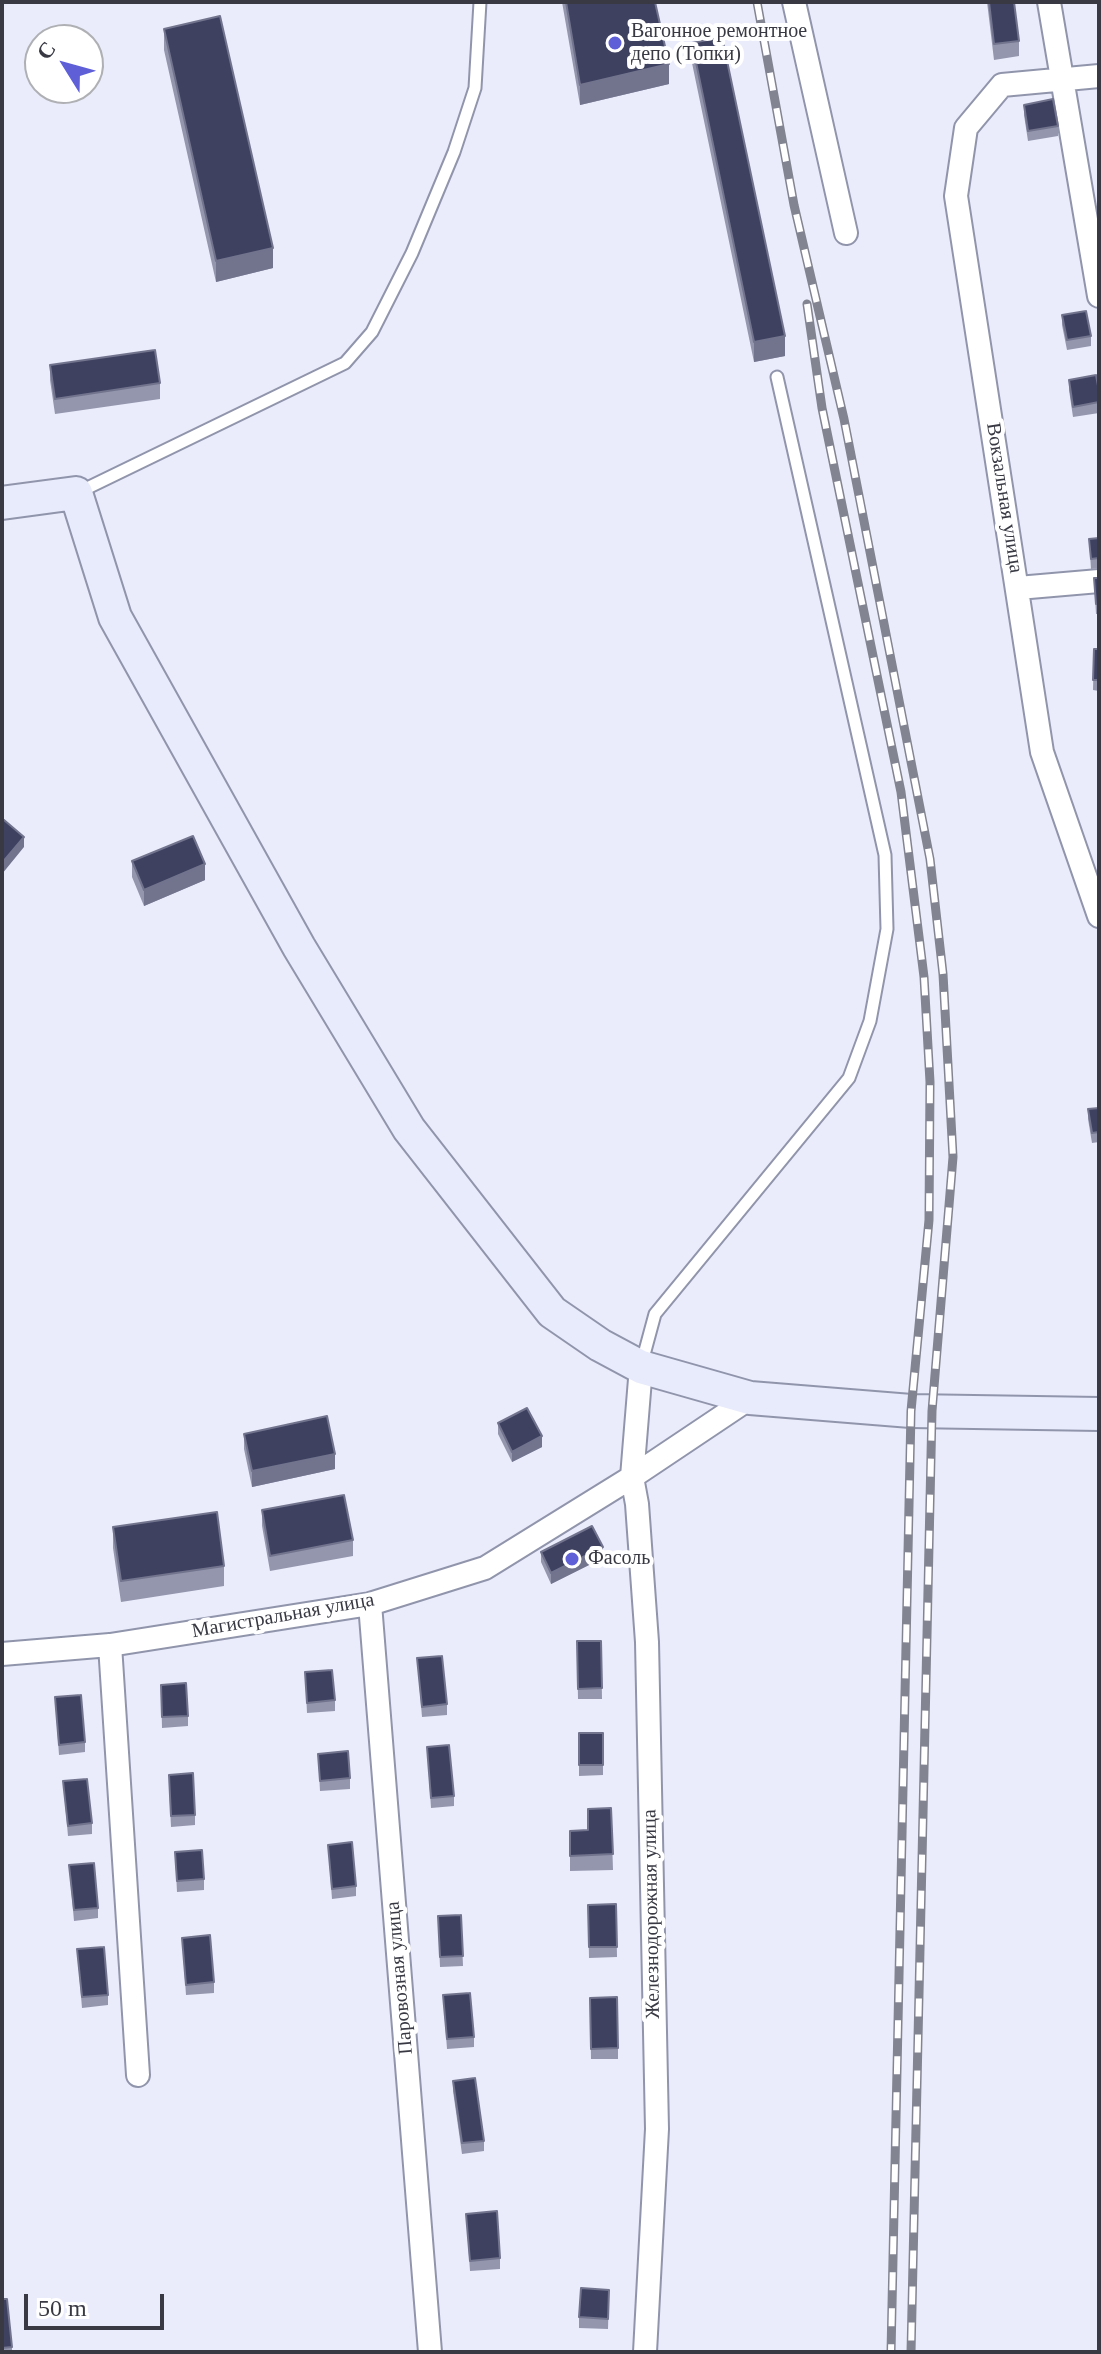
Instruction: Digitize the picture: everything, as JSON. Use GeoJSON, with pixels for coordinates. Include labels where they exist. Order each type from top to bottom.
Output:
{"type":"FeatureCollection","features":[{"type":"Feature","properties":{"kind":"street"},"geometry":{"type":"LineString","coordinates":[[794,2],[846,233]]}},
{"type":"Feature","properties":{"kind":"street"},"geometry":{"type":"LineString","coordinates":[[1049,2],[1099,296]]}},
{"type":"Feature","properties":{"kind":"street"},"geometry":{"type":"LineString","coordinates":[[1061,79],[1099,76]]}},
{"type":"Feature","properties":{"kind":"street","name":"Вокзальная улица"},"geometry":{"type":"LineString","coordinates":[[1061,79],[1002,85],[966,128],[956,196],[1042,752],[1099,916]]}},
{"type":"Feature","properties":{"kind":"street"},"geometry":{"type":"LineString","coordinates":[[2,503],[76,493],[115,617],[299,947],[409,1129],[552,1312],[600,1345],[641,1367],[750,1398],[911,1411],[1099,1414]]}},
{"type":"Feature","properties":{"kind":"street"},"geometry":{"type":"LineString","coordinates":[[1018,588],[1099,581]]}},
{"type":"Feature","properties":{"kind":"street","name":"Железнодорожная улица"},"geometry":{"type":"LineString","coordinates":[[641,1367],[632,1477],[637,1504],[647,1642],[657,2129],[645,2352]]}},
{"type":"Feature","properties":{"kind":"street","name":"Магистральная улица"},"geometry":{"type":"LineString","coordinates":[[2,1654],[110,1645],[370,1604],[485,1568],[632,1477],[750,1398]]}},
{"type":"Feature","properties":{"kind":"street","name":"Паровозная улица"},"geometry":{"type":"LineString","coordinates":[[370,1604],[430,2352]]}},
{"type":"Feature","properties":{"kind":"street"},"geometry":{"type":"LineString","coordinates":[[110,1645],[138,2075]]}},
{"type":"Feature","properties":{"kind":"lane"},"geometry":{"type":"LineString","coordinates":[[76,493],[345,363],[372,332],[412,253],[454,152],[475,88],[480,2]]}},
{"type":"Feature","properties":{"kind":"lane"},"geometry":{"type":"LineString","coordinates":[[641,1367],[655,1314],[849,1078],[870,1021],[887,929],[885,855],[777,377]]}},
{"type":"Feature","properties":{"kind":"building","name":"Вагонное ремонтное депо (Топки)"},"geometry":{"type":"Polygon","coordinates":[[[566,2],[655,2],[669,64],[580,85],[566,2]]]}},
{"type":"Feature","properties":{"kind":"building"},"geometry":{"type":"Polygon","coordinates":[[[989,2],[1014,2],[1019,41],[994,44],[989,2]]]}},
{"type":"Feature","properties":{"kind":"building"},"geometry":{"type":"Polygon","coordinates":[[[220,16],[273,248],[216,261],[164,29],[220,16]]]}},
{"type":"Feature","properties":{"kind":"building"},"geometry":{"type":"Polygon","coordinates":[[[722,37],[785,336],[754,342],[692,43],[722,37]]]}},
{"type":"Feature","properties":{"kind":"building"},"geometry":{"type":"Polygon","coordinates":[[[1053,99],[1058,126],[1028,131],[1024,105],[1053,99]]]}},
{"type":"Feature","properties":{"kind":"building"},"geometry":{"type":"Polygon","coordinates":[[[1086,311],[1091,336],[1067,340],[1062,315],[1086,311]]]}},
{"type":"Feature","properties":{"kind":"building"},"geometry":{"type":"Polygon","coordinates":[[[155,350],[160,383],[55,399],[50,365],[155,350]]]}},
{"type":"Feature","properties":{"kind":"building"},"geometry":{"type":"Polygon","coordinates":[[[1096,375],[1099,402],[1073,407],[1069,380],[1096,375]]]}},
{"type":"Feature","properties":{"kind":"building"},"geometry":{"type":"Polygon","coordinates":[[[1099,538],[1099,558],[1091,559],[1089,539],[1099,538]]]}},
{"type":"Feature","properties":{"kind":"building"},"geometry":{"type":"Polygon","coordinates":[[[1094,578],[1099,578],[1099,604],[1096,604],[1094,578]]]}},
{"type":"Feature","properties":{"kind":"building"},"geometry":{"type":"Polygon","coordinates":[[[1094,649],[1099,649],[1099,680],[1093,680],[1094,649]]]}},
{"type":"Feature","properties":{"kind":"building"},"geometry":{"type":"Polygon","coordinates":[[[4,820],[24,837],[2,863],[2,822],[4,820]]]}},
{"type":"Feature","properties":{"kind":"building"},"geometry":{"type":"Polygon","coordinates":[[[193,836],[205,864],[144,890],[132,861],[193,836]]]}},
{"type":"Feature","properties":{"kind":"building"},"geometry":{"type":"Polygon","coordinates":[[[1099,1108],[1099,1132],[1092,1133],[1088,1109],[1099,1108]]]}},
{"type":"Feature","properties":{"kind":"building"},"geometry":{"type":"Polygon","coordinates":[[[527,1408],[542,1436],[512,1452],[498,1423],[527,1408]]]}},
{"type":"Feature","properties":{"kind":"building"},"geometry":{"type":"Polygon","coordinates":[[[327,1416],[335,1454],[252,1471],[244,1434],[327,1416]]]}},
{"type":"Feature","properties":{"kind":"building"},"geometry":{"type":"Polygon","coordinates":[[[344,1495],[353,1540],[270,1556],[262,1510],[344,1495]]]}},
{"type":"Feature","properties":{"kind":"building"},"geometry":{"type":"Polygon","coordinates":[[[217,1512],[224,1566],[121,1581],[113,1527],[217,1512]]]}},
{"type":"Feature","properties":{"kind":"building"},"geometry":{"type":"Polygon","coordinates":[[[592,1526],[603,1547],[551,1573],[541,1552],[592,1526]]]}},
{"type":"Feature","properties":{"kind":"building"},"geometry":{"type":"Polygon","coordinates":[[[577,1641],[601,1641],[602,1688],[578,1689],[577,1641]]]}},
{"type":"Feature","properties":{"kind":"building"},"geometry":{"type":"Polygon","coordinates":[[[442,1656],[447,1704],[422,1707],[417,1658],[442,1656]]]}},
{"type":"Feature","properties":{"kind":"building"},"geometry":{"type":"Polygon","coordinates":[[[332,1670],[335,1700],[307,1703],[305,1672],[332,1670]]]}},
{"type":"Feature","properties":{"kind":"building"},"geometry":{"type":"Polygon","coordinates":[[[186,1683],[188,1716],[162,1717],[161,1685],[186,1683]]]}},
{"type":"Feature","properties":{"kind":"building"},"geometry":{"type":"Polygon","coordinates":[[[81,1695],[85,1742],[59,1745],[55,1697],[81,1695]]]}},
{"type":"Feature","properties":{"kind":"building"},"geometry":{"type":"Polygon","coordinates":[[[579,1733],[603,1733],[603,1765],[579,1765],[579,1733]]]}},
{"type":"Feature","properties":{"kind":"building"},"geometry":{"type":"Polygon","coordinates":[[[449,1745],[454,1796],[431,1798],[427,1747],[449,1745]]]}},
{"type":"Feature","properties":{"kind":"building"},"geometry":{"type":"Polygon","coordinates":[[[348,1751],[350,1778],[320,1781],[318,1754],[348,1751]]]}},
{"type":"Feature","properties":{"kind":"building"},"geometry":{"type":"Polygon","coordinates":[[[193,1773],[195,1815],[171,1816],[169,1775],[193,1773]]]}},
{"type":"Feature","properties":{"kind":"building"},"geometry":{"type":"Polygon","coordinates":[[[87,1779],[92,1823],[68,1826],[63,1781],[87,1779]]]}},
{"type":"Feature","properties":{"kind":"building"},"geometry":{"type":"Polygon","coordinates":[[[611,1808],[613,1854],[570,1856],[570,1831],[588,1830],[588,1809],[611,1808]]]}},
{"type":"Feature","properties":{"kind":"building"},"geometry":{"type":"Polygon","coordinates":[[[352,1842],[356,1886],[332,1889],[328,1845],[352,1842]]]}},
{"type":"Feature","properties":{"kind":"building"},"geometry":{"type":"Polygon","coordinates":[[[202,1850],[204,1879],[177,1881],[175,1852],[202,1850]]]}},
{"type":"Feature","properties":{"kind":"building"},"geometry":{"type":"Polygon","coordinates":[[[94,1863],[98,1908],[74,1910],[69,1865],[94,1863]]]}},
{"type":"Feature","properties":{"kind":"building"},"geometry":{"type":"Polygon","coordinates":[[[616,1904],[617,1947],[589,1947],[588,1905],[616,1904]]]}},
{"type":"Feature","properties":{"kind":"building"},"geometry":{"type":"Polygon","coordinates":[[[461,1915],[463,1956],[440,1957],[438,1916],[461,1915]]]}},
{"type":"Feature","properties":{"kind":"building"},"geometry":{"type":"Polygon","coordinates":[[[210,1935],[214,1982],[186,1985],[182,1938],[210,1935]]]}},
{"type":"Feature","properties":{"kind":"building"},"geometry":{"type":"Polygon","coordinates":[[[104,1947],[108,1995],[82,1997],[77,1949],[104,1947]]]}},
{"type":"Feature","properties":{"kind":"building"},"geometry":{"type":"Polygon","coordinates":[[[470,1993],[474,2037],[447,2039],[443,1995],[470,1993]]]}},
{"type":"Feature","properties":{"kind":"building"},"geometry":{"type":"Polygon","coordinates":[[[617,1997],[618,2048],[591,2049],[590,1998],[617,1997]]]}},
{"type":"Feature","properties":{"kind":"building"},"geometry":{"type":"Polygon","coordinates":[[[475,2078],[484,2141],[462,2143],[453,2081],[475,2078]]]}},
{"type":"Feature","properties":{"kind":"building"},"geometry":{"type":"Polygon","coordinates":[[[497,2211],[500,2258],[470,2261],[466,2214],[497,2211]]]}},
{"type":"Feature","properties":{"kind":"building"},"geometry":{"type":"Polygon","coordinates":[[[581,2288],[609,2290],[608,2319],[579,2317],[581,2288]]]}},
{"type":"Feature","properties":{"kind":"building"},"geometry":{"type":"Polygon","coordinates":[[[2,2299],[7,2299],[12,2347],[2,2348],[2,2299]]]}},
{"type":"Feature","properties":{"kind":"railway"},"geometry":{"type":"LineString","coordinates":[[757,2],[794,205],[844,419],[930,859],[943,974],[953,1157],[932,1411],[911,2352]]}},
{"type":"Feature","properties":{"kind":"railway"},"geometry":{"type":"LineString","coordinates":[[807,304],[822,408],[901,792],[924,977],[930,1082],[929,1220],[911,1411],[891,2352]]}},
{"type":"Feature","properties":{"kind":"place","name":"Вагонное ремонтное депо (Топки)"},"geometry":{"type":"Point","coordinates":[615,43]}},
{"type":"Feature","properties":{"kind":"place","name":"Фасоль"},"geometry":{"type":"Point","coordinates":[572,1559]}}]}
